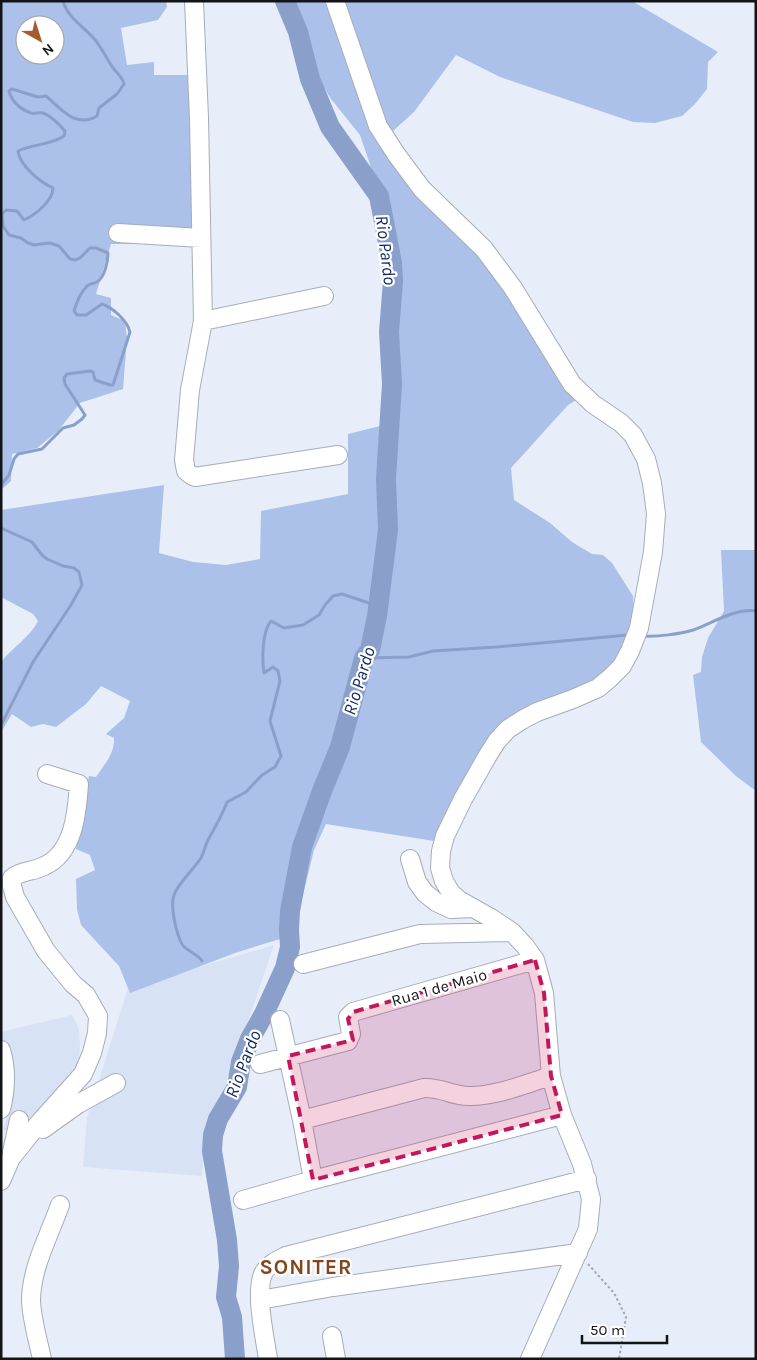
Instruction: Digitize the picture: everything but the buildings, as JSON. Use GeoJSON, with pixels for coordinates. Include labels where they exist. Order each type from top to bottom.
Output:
{"type":"FeatureCollection","features":[{"type":"Feature","properties":{"kind":"street"},"geometry":{"type":"LineString","coordinates":[[194,1],[199,118],[203,321],[190,390],[184,465],[191,475],[196,477],[338,455]]}},
{"type":"Feature","properties":{"kind":"street"},"geometry":{"type":"LineString","coordinates":[[335,1],[378,126],[396,154],[422,189],[484,250],[513,288],[572,384],[593,404],[633,435],[646,459],[652,483],[656,514],[653,552],[646,596],[639,628],[622,666],[598,688],[537,712],[508,729],[497,741],[463,799],[445,836],[441,850],[440,868],[444,881],[451,893],[459,900],[512,932],[535,960],[544,993],[551,1076],[562,1115],[582,1164],[591,1199],[588,1228],[530,1359]]}},
{"type":"Feature","properties":{"kind":"street"},"geometry":{"type":"LineString","coordinates":[[118,233],[201,238]]}},
{"type":"Feature","properties":{"kind":"street"},"geometry":{"type":"LineString","coordinates":[[203,321],[324,296]]}},
{"type":"Feature","properties":{"kind":"street"},"geometry":{"type":"LineString","coordinates":[[11,1158],[83,1074],[92,1053],[97,1034],[98,1016],[86,995],[73,984],[46,951],[15,897],[12,886],[12,878],[18,873],[40,869],[57,858],[73,829],[79,784],[47,774]]}},
{"type":"Feature","properties":{"kind":"street"},"geometry":{"type":"LineString","coordinates":[[410,859],[417,882],[436,902],[451,909],[473,908]]}},
{"type":"Feature","properties":{"kind":"street"},"geometry":{"type":"LineString","coordinates":[[303,964],[420,934],[512,932]]}},
{"type":"Feature","properties":{"kind":"street","name":"Rua 1 de Maio"},"geometry":{"type":"LineString","coordinates":[[288,1056],[348,1041],[351,1034],[348,1019],[349,1015],[353,1012],[535,960]]}},
{"type":"Feature","properties":{"kind":"street"},"geometry":{"type":"LineString","coordinates":[[280,1020],[313,1180]]}},
{"type":"Feature","properties":{"kind":"street"},"geometry":{"type":"LineString","coordinates":[[1,1050],[5,1062],[6,1079],[1,1109]]}},
{"type":"Feature","properties":{"kind":"street"},"geometry":{"type":"LineString","coordinates":[[260,1064],[288,1056]]}},
{"type":"Feature","properties":{"kind":"street"},"geometry":{"type":"LineString","coordinates":[[302,1120],[424,1088],[435,1088],[460,1096],[470,1096],[503,1091],[551,1076]]}},
{"type":"Feature","properties":{"kind":"street"},"geometry":{"type":"LineString","coordinates":[[11,1158],[37,1134],[78,1104],[116,1083]]}},
{"type":"Feature","properties":{"kind":"street"},"geometry":{"type":"LineString","coordinates":[[243,1200],[562,1115]]}},
{"type":"Feature","properties":{"kind":"street"},"geometry":{"type":"LineString","coordinates":[[1,1181],[11,1158],[20,1120]]}},
{"type":"Feature","properties":{"kind":"street"},"geometry":{"type":"LineString","coordinates":[[268,1359],[260,1300],[260,1282],[265,1271],[273,1263],[286,1256],[587,1180]]}},
{"type":"Feature","properties":{"kind":"street"},"geometry":{"type":"LineString","coordinates":[[42,1359],[33,1316],[32,1289],[34,1274],[60,1205]]}},
{"type":"Feature","properties":{"kind":"street"},"geometry":{"type":"LineString","coordinates":[[260,1300],[332,1287],[578,1253]]}},
{"type":"Feature","properties":{"kind":"street"},"geometry":{"type":"LineString","coordinates":[[332,1336],[336,1359]]}},
{"type":"Feature","properties":{"kind":"path"},"geometry":{"type":"LineString","coordinates":[[578,1253],[614,1293],[626,1317],[619,1359]]}},
{"type":"Feature","properties":{"kind":"highlighted area"},"geometry":{"type":"Polygon","coordinates":[[[535,960],[544,993],[551,1076],[562,1115],[313,1180],[288,1056],[353,1040],[348,1019],[353,1012],[535,960]]]}},
{"type":"Feature","properties":{"kind":"shaded area"},"geometry":{"type":"Polygon","coordinates":[[[1,1],[166,1],[167,7],[158,20],[121,28],[127,65],[154,62],[154,75],[196,75],[202,239],[111,244],[96,294],[111,298],[111,315],[125,321],[127,338],[123,389],[80,403],[58,431],[37,448],[12,454],[11,481],[1,490],[1,1]]]}},
{"type":"Feature","properties":{"kind":"shaded area"},"geometry":{"type":"Polygon","coordinates":[[[294,1],[632,1],[718,52],[708,62],[707,89],[695,104],[682,116],[655,123],[633,122],[500,77],[456,55],[414,112],[393,131],[382,132],[504,278],[580,398],[568,405],[511,468],[514,500],[550,523],[572,542],[592,554],[603,555],[612,563],[633,596],[635,641],[602,676],[512,720],[479,756],[434,841],[326,824],[314,850],[293,935],[235,953],[130,993],[119,966],[81,925],[77,909],[76,879],[95,870],[90,855],[76,849],[89,776],[96,777],[108,759],[113,749],[114,738],[106,734],[124,718],[130,701],[101,686],[86,704],[56,727],[43,724],[31,727],[12,714],[1,732],[1,662],[31,632],[38,621],[33,614],[1,597],[1,510],[164,485],[159,553],[193,562],[226,565],[260,559],[261,511],[348,494],[348,434],[392,423],[387,358],[392,277],[380,194],[360,135],[331,99],[317,76],[311,62],[294,1]]]}},
{"type":"Feature","properties":{"kind":"shaded area"},"geometry":{"type":"Polygon","coordinates":[[[721,550],[756,550],[756,791],[736,776],[701,742],[693,675],[701,672],[702,657],[708,638],[724,611],[721,550]]]}},
{"type":"Feature","properties":{"kind":"shaded area"},"geometry":{"type":"Polygon","coordinates":[[[274,945],[204,1151],[202,1176],[83,1167],[87,1118],[128,988],[274,945]]]}},
{"type":"Feature","properties":{"kind":"shaded area"},"geometry":{"type":"Polygon","coordinates":[[[72,1015],[79,1029],[80,1047],[78,1066],[66,1088],[24,1133],[3,1130],[10,1105],[1,1032],[72,1015]]]}},
{"type":"Feature","properties":{"kind":"waterway"},"geometry":{"type":"LineString","coordinates":[[2,214],[6,210],[17,211],[24,220],[47,203],[53,188],[31,173],[22,162],[18,151],[59,139],[64,136],[65,131],[55,120],[46,114],[31,113],[20,107],[14,102],[9,91],[12,89],[38,97],[46,96],[63,111],[75,119],[82,120],[97,116],[99,108],[117,94],[124,84],[96,41],[73,18],[63,1]]}},
{"type":"Feature","properties":{"kind":"waterway","name":"Rio Pardo"},"geometry":{"type":"LineString","coordinates":[[235,1359],[232,1317],[226,1297],[229,1266],[227,1240],[212,1151],[213,1135],[218,1119],[237,1087],[241,1062],[250,1039],[264,1014],[285,968],[290,947],[290,911],[302,847],[340,747],[364,658],[370,650],[377,616],[388,530],[386,479],[392,384],[389,332],[393,281],[392,263],[379,196],[330,127],[310,79],[298,32],[285,1]]}},
{"type":"Feature","properties":{"kind":"waterway"},"geometry":{"type":"LineString","coordinates":[[1,485],[9,475],[14,459],[18,454],[42,449],[63,428],[74,425],[85,415],[65,384],[64,378],[67,374],[90,371],[93,372],[95,380],[113,385],[130,332],[126,323],[119,315],[111,308],[102,304],[86,315],[77,315],[74,311],[79,298],[89,284],[100,280],[107,264],[108,253],[96,248],[90,248],[80,258],[70,259],[59,246],[50,243],[34,245],[21,238],[9,235],[3,226],[2,214]]}},
{"type":"Feature","properties":{"kind":"waterway"},"geometry":{"type":"LineString","coordinates":[[1,528],[32,542],[47,559],[63,566],[74,568],[79,572],[82,585],[33,662],[1,725]]}},
{"type":"Feature","properties":{"kind":"waterway"},"geometry":{"type":"LineString","coordinates":[[202,961],[182,944],[174,919],[173,900],[179,886],[201,858],[227,802],[246,792],[262,775],[275,767],[281,756],[270,721],[280,681],[278,671],[273,667],[264,673],[263,667],[263,646],[268,626],[271,621],[284,628],[303,625],[319,615],[333,596],[342,594],[372,604],[380,599]]}},
{"type":"Feature","properties":{"kind":"waterway"},"geometry":{"type":"LineString","coordinates":[[643,636],[675,634],[701,627],[732,614],[756,611]]}},
{"type":"Feature","properties":{"kind":"waterway"},"geometry":{"type":"LineString","coordinates":[[364,658],[409,657],[433,651],[628,635]]}},
{"type":"Feature","properties":{"kind":"district","name":"SONITER"},"geometry":{"type":"Point","coordinates":[306,1267]}}]}
